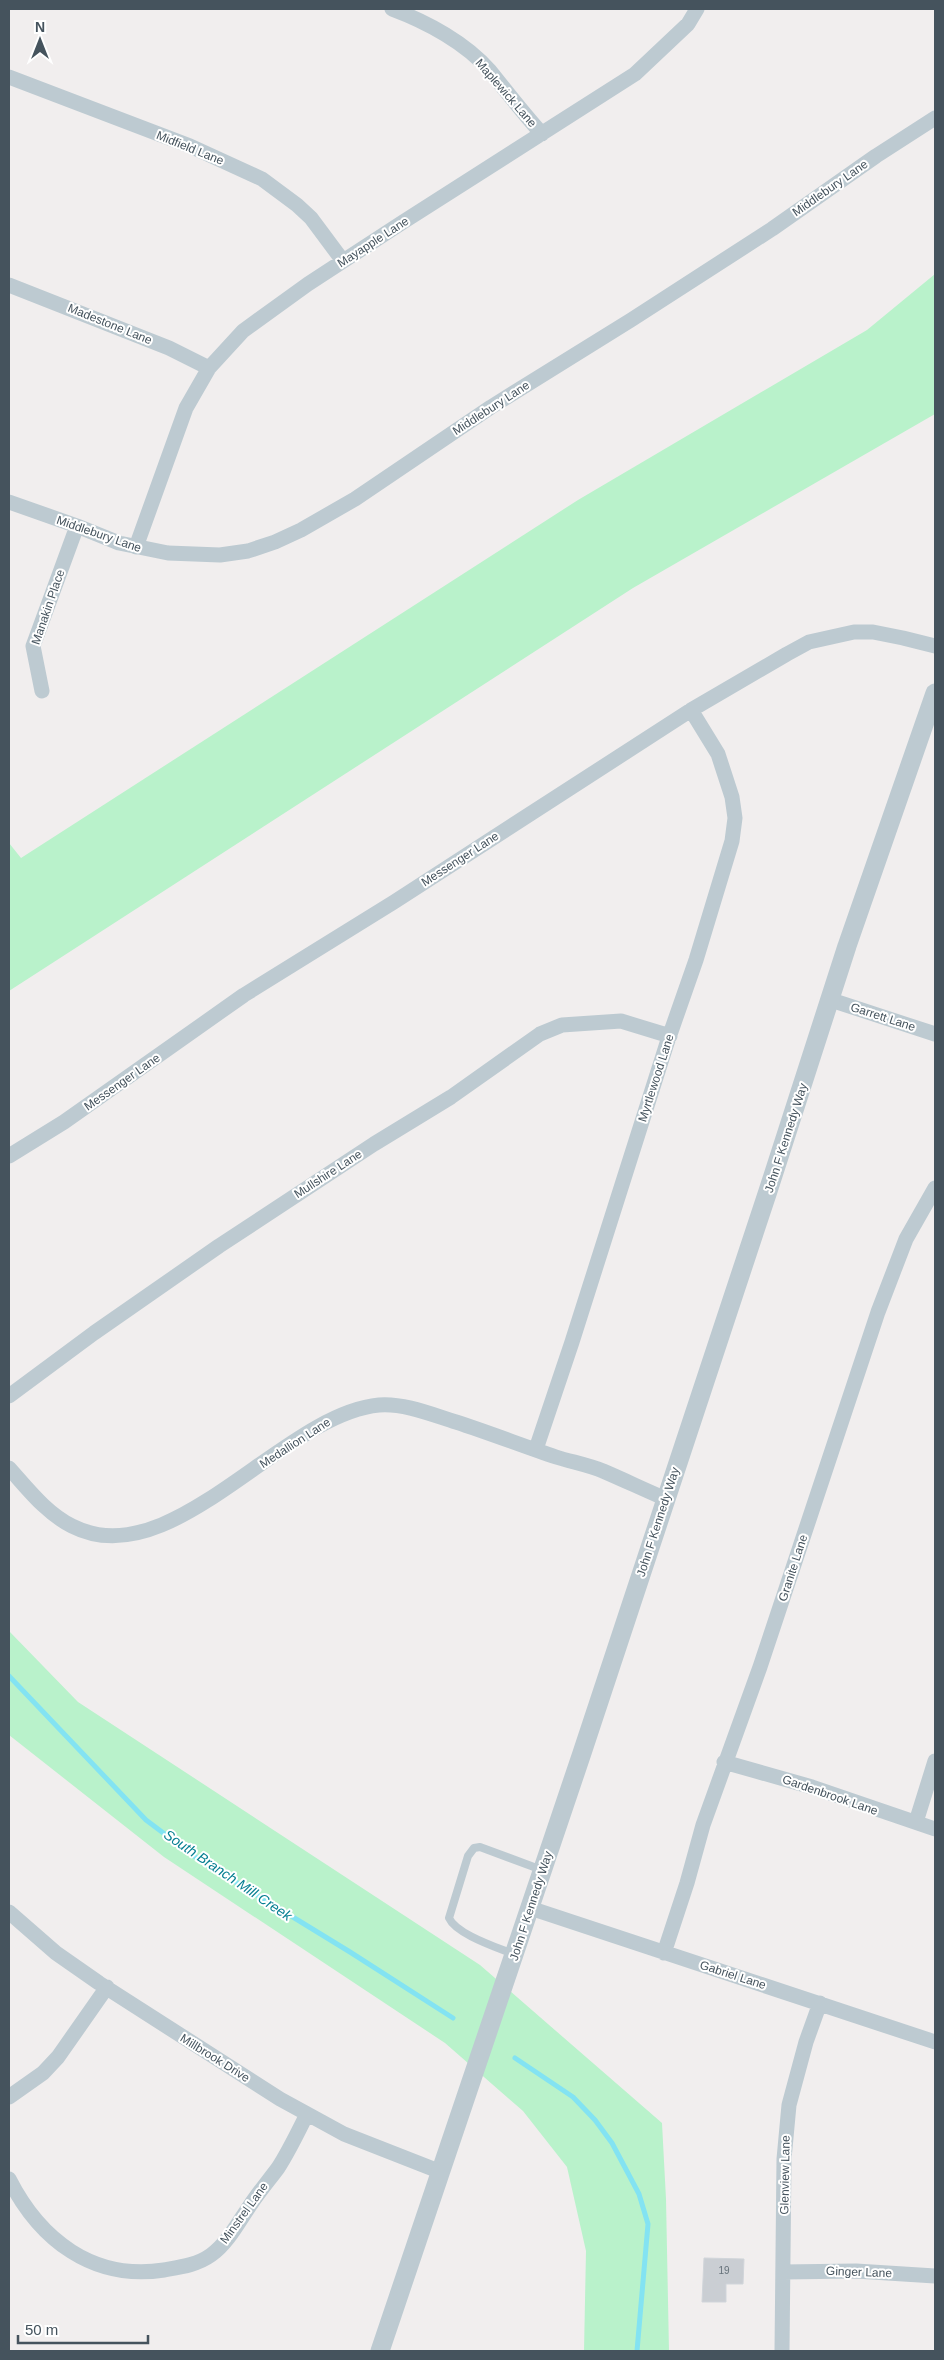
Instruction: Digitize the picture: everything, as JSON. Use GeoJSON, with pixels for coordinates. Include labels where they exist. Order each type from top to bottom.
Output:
{"type":"FeatureCollection","features":[{"type":"Feature","properties":{"kind":"street","name":"Maplewick Lane"},"geometry":{"type":"LineString","coordinates":[[392,9],[427,24],[470,53],[489,70],[514,104],[542,134]]}},
{"type":"Feature","properties":{"kind":"street","name":"Mayapple Lane"},"geometry":{"type":"LineString","coordinates":[[136,547],[156,498],[181,422],[208,368],[243,330],[343,261],[634,74],[688,24],[697,9]]}},
{"type":"Feature","properties":{"kind":"street","name":"Midfield Lane"},"geometry":{"type":"LineString","coordinates":[[9,77],[190,146],[262,179],[311,218],[343,261]]}},
{"type":"Feature","properties":{"kind":"street","name":"Middlebury Lane"},"geometry":{"type":"LineString","coordinates":[[9,502],[78,526],[119,543],[168,554],[220,555],[248,551],[301,530],[355,499],[519,389],[631,320],[935,118]]}},
{"type":"Feature","properties":{"kind":"street","name":"Madestone Lane"},"geometry":{"type":"LineString","coordinates":[[9,285],[169,348],[208,368]]}},
{"type":"Feature","properties":{"kind":"street","name":"Manakin Place"},"geometry":{"type":"LineString","coordinates":[[42,691],[33,646],[78,526]]}},
{"type":"Feature","properties":{"kind":"street","name":"Messenger Lane"},"geometry":{"type":"LineString","coordinates":[[9,1156],[64,1122],[244,995],[394,902],[691,710],[787,654],[810,642],[854,632],[873,632],[935,646]]}},
{"type":"Feature","properties":{"kind":"street","name":"John F Kennedy Way"},"geometry":{"type":"LineString","coordinates":[[380,2351],[515,1955],[831,1000],[847,946],[935,693]]}},
{"type":"Feature","properties":{"kind":"street","name":"Myrtlewood Lane"},"geometry":{"type":"LineString","coordinates":[[536,1449],[726,863],[735,818],[732,797],[718,754],[691,710]]}},
{"type":"Feature","properties":{"kind":"street","name":"Garrett Lane"},"geometry":{"type":"LineString","coordinates":[[831,1000],[935,1034]]}},
{"type":"Feature","properties":{"kind":"street","name":"Mullshire Lane"},"geometry":{"type":"LineString","coordinates":[[9,1396],[94,1333],[218,1246],[374,1144],[451,1098],[540,1034],[562,1025],[621,1021],[670,1036]]}},
{"type":"Feature","properties":{"kind":"street","name":"Granite Lane"},"geometry":{"type":"LineString","coordinates":[[664,1953],[724,1762],[763,1658],[878,1312],[906,1240],[935,1188]]}},
{"type":"Feature","properties":{"kind":"street","name":"Medallion Lane"},"geometry":{"type":"LineString","coordinates":[[9,1468],[36,1498],[72,1526],[94,1534],[117,1536],[141,1533],[164,1525],[318,1426],[360,1407],[382,1405],[405,1408],[604,1471],[666,1499]]}},
{"type":"Feature","properties":{"kind":"street"},"geometry":{"type":"LineString","coordinates":[[916,1822],[935,1761]]}},
{"type":"Feature","properties":{"kind":"street","name":"Gardenbrook Lane"},"geometry":{"type":"LineString","coordinates":[[724,1762],[812,1787],[935,1829]]}},
{"type":"Feature","properties":{"kind":"street","name":"Gabriel Lane"},"geometry":{"type":"LineString","coordinates":[[530,1908],[935,2042]]}},
{"type":"Feature","properties":{"kind":"street","name":"Millbrook Drive"},"geometry":{"type":"LineString","coordinates":[[9,1912],[56,1953],[158,2023],[307,2114],[344,2134],[441,2172]]}},
{"type":"Feature","properties":{"kind":"street"},"geometry":{"type":"LineString","coordinates":[[9,2097],[43,2073],[58,2057],[107,1987]]}},
{"type":"Feature","properties":{"kind":"street","name":"Glenview Lane"},"geometry":{"type":"LineString","coordinates":[[782,2351],[784,2159],[789,2104],[806,2042],[820,2004]]}},
{"type":"Feature","properties":{"kind":"street","name":"Minstrel Lane"},"geometry":{"type":"LineString","coordinates":[[9,2179],[39,2223],[54,2239],[84,2261],[134,2271],[155,2271],[194,2265],[212,2254],[233,2231],[279,2166],[307,2114]]}},
{"type":"Feature","properties":{"kind":"street","name":"Ginger Lane"},"geometry":{"type":"LineString","coordinates":[[783,2272],[856,2271],[935,2276]]}},
{"type":"Feature","properties":{"kind":"lane"},"geometry":{"type":"LineString","coordinates":[[515,1955],[478,1939],[452,1924],[449,1918],[468,1856],[474,1848],[480,1847],[543,1870]]}},
{"type":"Feature","properties":{"kind":"green space"},"geometry":{"type":"Polygon","coordinates":[[[935,274],[935,414],[633,588],[9,991],[9,843],[21,858],[578,500],[867,330],[935,274]]]}},
{"type":"Feature","properties":{"kind":"green space"},"geometry":{"type":"Polygon","coordinates":[[[9,1631],[78,1702],[480,1965],[662,2123],[666,2199],[669,2351],[584,2351],[586,2251],[567,2167],[523,2111],[445,2043],[164,1857],[9,1735],[9,1631]]]}},
{"type":"Feature","properties":{"kind":"building"},"geometry":{"type":"Polygon","coordinates":[[[704,2258],[744,2259],[743,2284],[726,2284],[726,2302],[702,2302],[704,2258]]]}},
{"type":"Feature","properties":{"kind":"waterway","name":"South Branch Mill Creek"},"geometry":{"type":"LineString","coordinates":[[9,1676],[146,1820],[198,1859],[350,1952],[453,2018]]}},
{"type":"Feature","properties":{"kind":"waterway","name":"South Branch Mill Creek"},"geometry":{"type":"LineString","coordinates":[[515,2058],[573,2097],[595,2120],[612,2143],[639,2194],[648,2224],[637,2351]]}}]}
